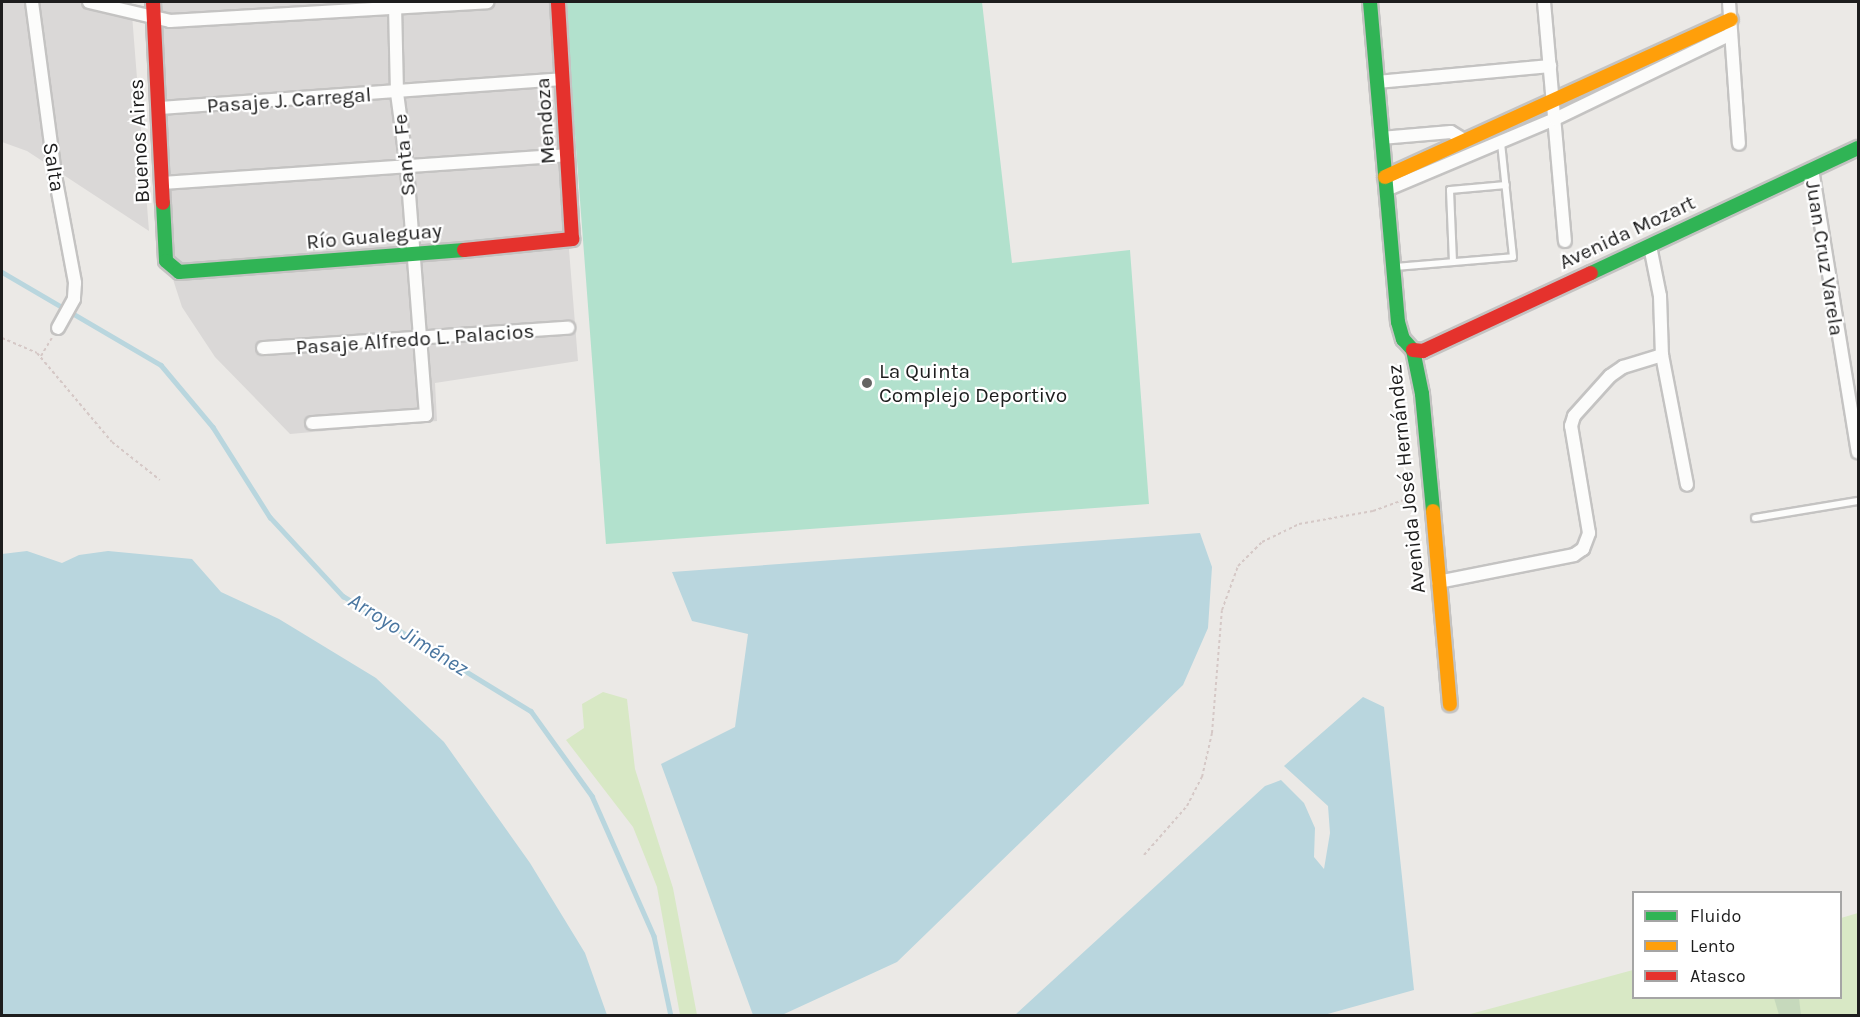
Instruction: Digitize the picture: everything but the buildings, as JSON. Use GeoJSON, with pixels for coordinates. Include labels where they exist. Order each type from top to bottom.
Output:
{"type":"FeatureCollection","features":[{"type":"Feature","properties":{"kind":"street","name":"Salta"},"geometry":{"type":"LineString","coordinates":[[32,2],[56,181],[75,283],[74,299],[58,328]]}},
{"type":"Feature","properties":{"kind":"street"},"geometry":{"type":"LineString","coordinates":[[89,2],[154,20],[396,5],[487,2]]}},
{"type":"Feature","properties":{"kind":"street","name":"Buenos Aires"},"geometry":{"type":"LineString","coordinates":[[153,2],[166,261],[180,272]]}},
{"type":"Feature","properties":{"kind":"street","name":"Mendoza"},"geometry":{"type":"LineString","coordinates":[[558,2],[572,239]]}},
{"type":"Feature","properties":{"kind":"street","name":"Avenida José Hernández"},"geometry":{"type":"LineString","coordinates":[[1370,2],[1398,322],[1403,339],[1413,350],[1422,394],[1450,704]]}},
{"type":"Feature","properties":{"kind":"street"},"geometry":{"type":"LineString","coordinates":[[1544,2],[1565,241]]}},
{"type":"Feature","properties":{"kind":"street"},"geometry":{"type":"LineString","coordinates":[[1729,2],[1739,144]]}},
{"type":"Feature","properties":{"kind":"street","name":"Santa Fe"},"geometry":{"type":"LineString","coordinates":[[312,423],[426,415],[407,168],[397,93],[396,5]]}},
{"type":"Feature","properties":{"kind":"street"},"geometry":{"type":"LineString","coordinates":[[1385,183],[1464,140],[1731,19]]}},
{"type":"Feature","properties":{"kind":"street"},"geometry":{"type":"LineString","coordinates":[[1385,183],[1501,143],[1731,34]]}},
{"type":"Feature","properties":{"kind":"street"},"geometry":{"type":"LineString","coordinates":[[1377,82],[1550,66]]}},
{"type":"Feature","properties":{"kind":"street","name":"Pasaje J. Carregal"},"geometry":{"type":"LineString","coordinates":[[159,108],[397,93],[563,78]]}},
{"type":"Feature","properties":{"kind":"street"},"geometry":{"type":"LineString","coordinates":[[1381,138],[1451,132],[1464,140]]}},
{"type":"Feature","properties":{"kind":"street","name":"Avenida Mozart"},"geometry":{"type":"LineString","coordinates":[[1413,350],[1423,351],[1858,148]]}},
{"type":"Feature","properties":{"kind":"street"},"geometry":{"type":"LineString","coordinates":[[161,183],[407,168],[568,155]]}},
{"type":"Feature","properties":{"kind":"street","name":"Juan Cruz Varela"},"geometry":{"type":"LineString","coordinates":[[1812,169],[1858,452]]}},
{"type":"Feature","properties":{"kind":"street","name":"Río Gualeguay"},"geometry":{"type":"LineString","coordinates":[[180,272],[414,255],[572,239]]}},
{"type":"Feature","properties":{"kind":"street"},"geometry":{"type":"LineString","coordinates":[[1650,246],[1660,296],[1662,355],[1687,485]]}},
{"type":"Feature","properties":{"kind":"street","name":"Pasaje Alfredo L. Palacios"},"geometry":{"type":"LineString","coordinates":[[262,348],[568,328]]}},
{"type":"Feature","properties":{"kind":"street"},"geometry":{"type":"LineString","coordinates":[[1438,582],[1574,555],[1583,549],[1589,533],[1571,426],[1574,416],[1610,376],[1623,367],[1662,355]]}},
{"type":"Feature","properties":{"kind":"lane"},"geometry":{"type":"LineString","coordinates":[[1393,267],[1513,257],[1501,143]]}},
{"type":"Feature","properties":{"kind":"lane"},"geometry":{"type":"LineString","coordinates":[[1454,262],[1450,190],[1506,185]]}},
{"type":"Feature","properties":{"kind":"lane"},"geometry":{"type":"LineString","coordinates":[[1755,518],[1858,501]]}},
{"type":"Feature","properties":{"kind":"path"},"geometry":{"type":"LineString","coordinates":[[41,357],[58,328]]}},
{"type":"Feature","properties":{"kind":"path"},"geometry":{"type":"LineString","coordinates":[[2,338],[41,357],[112,442],[160,480]]}},
{"type":"Feature","properties":{"kind":"path"},"geometry":{"type":"LineString","coordinates":[[1144,855],[1187,807],[1202,777],[1212,734],[1222,610],[1238,566],[1262,542],[1299,524],[1373,511],[1430,488]]}},
{"type":"Feature","properties":{"kind":"shaded area"},"geometry":{"type":"Polygon","coordinates":[[[2,2],[131,2],[149,231],[27,151],[2,142],[2,2]]]}},
{"type":"Feature","properties":{"kind":"shaded area"},"geometry":{"type":"Polygon","coordinates":[[[156,2],[549,2],[578,361],[435,383],[437,421],[290,434],[215,357],[182,307],[168,264],[156,2]]]}},
{"type":"Feature","properties":{"kind":"green space","name":"La Quinta Complejo Deportivo"},"geometry":{"type":"Polygon","coordinates":[[[565,2],[982,2],[1012,263],[1130,250],[1149,504],[606,544],[565,2]]]}},
{"type":"Feature","properties":{"kind":"green space"},"geometry":{"type":"Polygon","coordinates":[[[603,692],[627,699],[635,769],[673,888],[697,1015],[680,1015],[657,887],[633,827],[566,740],[584,728],[582,704],[603,692]]]}},
{"type":"Feature","properties":{"kind":"green space"},"geometry":{"type":"Polygon","coordinates":[[[1858,913],[1858,1015],[1463,1016],[1632,970],[1632,999],[1842,999],[1842,918],[1858,913]]]}},
{"type":"Feature","properties":{"kind":"green space"},"geometry":{"type":"Polygon","coordinates":[[[1774,999],[1799,999],[1801,1015],[1779,1015],[1774,999]]]}},
{"type":"Feature","properties":{"kind":"water"},"geometry":{"type":"Polygon","coordinates":[[[1200,533],[1212,567],[1208,628],[1183,685],[897,962],[782,1015],[753,1015],[661,764],[735,727],[748,634],[692,621],[672,572],[1200,533]]]}},
{"type":"Feature","properties":{"kind":"water"},"geometry":{"type":"Polygon","coordinates":[[[27,551],[62,563],[79,555],[108,551],[192,559],[221,592],[279,619],[376,678],[444,742],[530,863],[585,953],[607,1015],[2,1015],[2,554],[27,551]]]}},
{"type":"Feature","properties":{"kind":"water"},"geometry":{"type":"Polygon","coordinates":[[[1363,697],[1384,707],[1414,990],[1324,1015],[1015,1015],[1265,786],[1281,780],[1304,803],[1315,828],[1314,857],[1324,869],[1330,833],[1328,806],[1284,766],[1363,697]]]}},
{"type":"Feature","properties":{"kind":"waterway","name":"Arroyo Jiménez"},"geometry":{"type":"LineString","coordinates":[[2,272],[161,365],[213,427],[270,517],[343,596],[531,711],[592,796],[654,936],[671,1016]]}},
{"type":"Feature","properties":{"kind":"traffic: fast"},"geometry":{"type":"LineString","coordinates":[[1370,2],[1398,322],[1403,339],[1413,350],[1422,394],[1433,511]]}},
{"type":"Feature","properties":{"kind":"traffic: fast"},"geometry":{"type":"LineString","coordinates":[[1591,273],[1858,148]]}},
{"type":"Feature","properties":{"kind":"traffic: fast"},"geometry":{"type":"LineString","coordinates":[[163,203],[166,261],[179,272],[464,250]]}},
{"type":"Feature","properties":{"kind":"traffic: slow"},"geometry":{"type":"LineString","coordinates":[[1385,177],[1731,19]]}},
{"type":"Feature","properties":{"kind":"traffic: slow"},"geometry":{"type":"LineString","coordinates":[[1433,511],[1450,704]]}},
{"type":"Feature","properties":{"kind":"traffic: jam"},"geometry":{"type":"LineString","coordinates":[[153,2],[163,203]]}},
{"type":"Feature","properties":{"kind":"traffic: jam"},"geometry":{"type":"LineString","coordinates":[[464,250],[572,239],[558,2]]}},
{"type":"Feature","properties":{"kind":"traffic: jam"},"geometry":{"type":"LineString","coordinates":[[1413,350],[1423,351],[1591,273]]}},
{"type":"Feature","properties":{"kind":"place","name":"La Quinta Complejo Deportivo"},"geometry":{"type":"Point","coordinates":[867,383]}}]}
